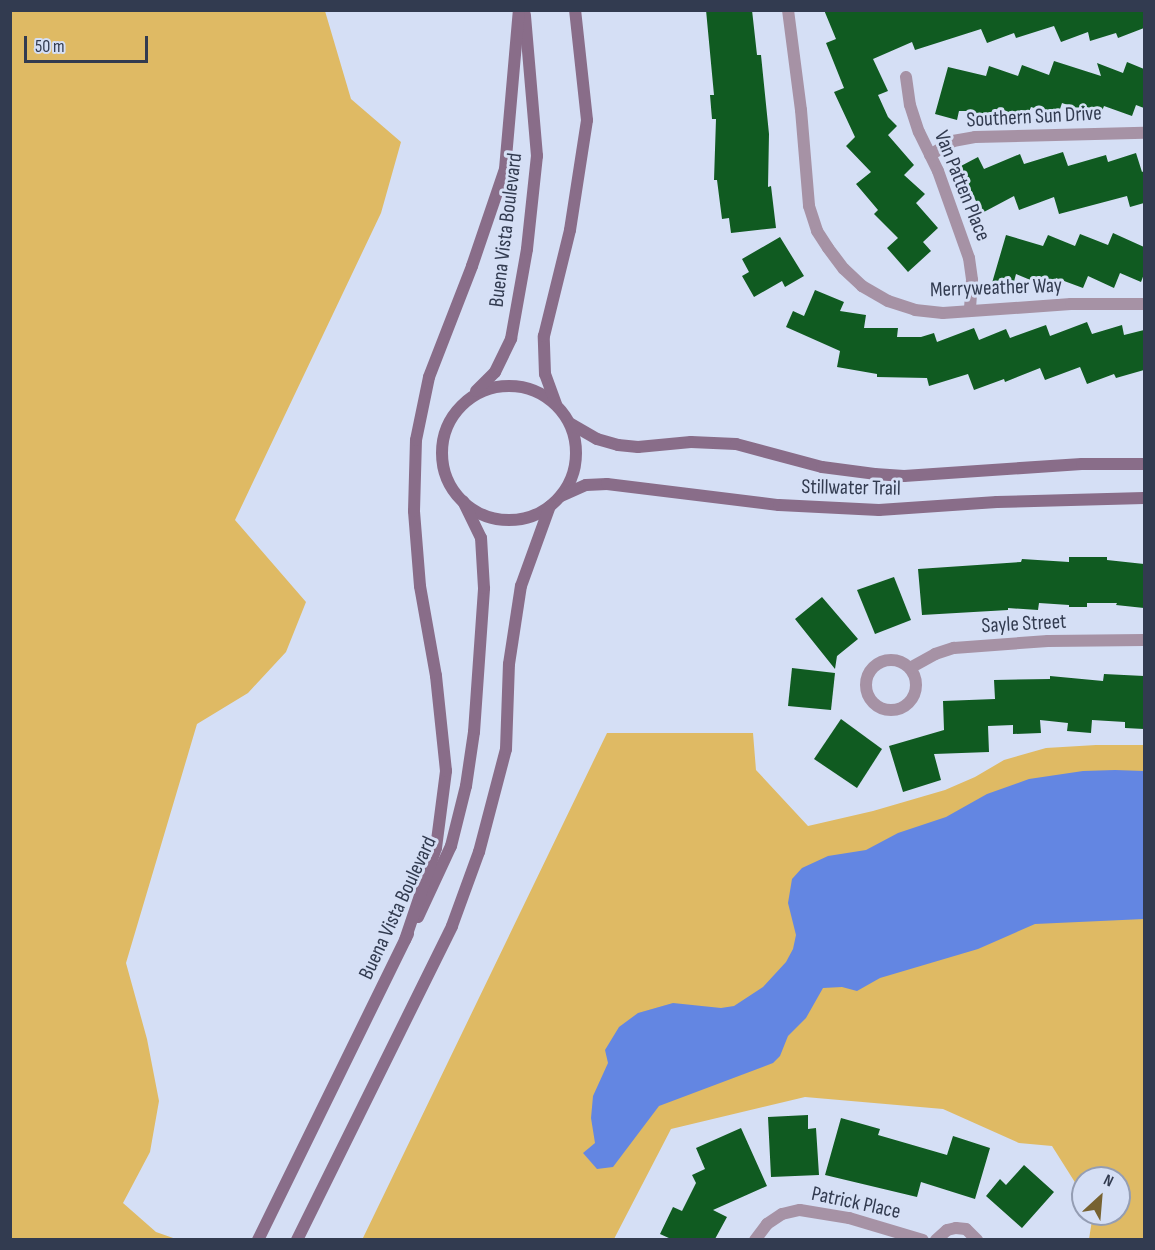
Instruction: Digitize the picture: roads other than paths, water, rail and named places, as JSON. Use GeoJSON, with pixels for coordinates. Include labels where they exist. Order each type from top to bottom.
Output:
{"type":"FeatureCollection","features":[{"type":"Feature","properties":{"kind":"main road"},"geometry":{"type":"LineString","coordinates":[[405,940],[436,848],[446,771],[436,676],[420,586],[414,511],[416,440],[429,377],[472,266],[505,169],[519,10]]}},
{"type":"Feature","properties":{"kind":"main road","name":"Buena Vista Boulevard"},"geometry":{"type":"LineString","coordinates":[[258,1239],[405,940],[426,905],[452,846],[466,786],[474,732],[484,588],[481,538],[463,501],[446,477],[441,456],[443,436],[451,417],[495,372],[511,339],[526,249],[537,156],[525,10]]}},
{"type":"Feature","properties":{"kind":"main road","name":"Buena Vista Boulevard"},"geometry":{"type":"LineString","coordinates":[[463,501],[471,509],[490,518],[511,520],[532,516],[550,506],[561,496],[569,484],[575,465],[576,445],[571,424],[556,404],[545,374],[544,336],[570,230],[587,120],[575,10]]}},
{"type":"Feature","properties":{"kind":"main road","name":"Buena Vista Boulevard"},"geometry":{"type":"LineString","coordinates":[[465,401],[482,391],[501,385],[521,386],[540,393],[556,404]]}},
{"type":"Feature","properties":{"kind":"main road","name":"Stillwater Trail"},"geometry":{"type":"LineString","coordinates":[[571,424],[597,439],[618,445],[638,447],[691,442],[736,444],[822,467],[874,474],[903,476],[1082,464],[1144,464]]}},
{"type":"Feature","properties":{"kind":"main road","name":"Stillwater Trail"},"geometry":{"type":"LineString","coordinates":[[561,496],[586,485],[608,484],[779,505],[879,510],[997,502],[1144,498]]}},
{"type":"Feature","properties":{"kind":"main road","name":"Buena Vista Boulevard"},"geometry":{"type":"LineString","coordinates":[[297,1239],[452,926],[479,852],[506,749],[509,664],[521,586],[550,506]]}},
{"type":"Feature","properties":{"kind":"street","name":"Merryweather Way"},"geometry":{"type":"LineString","coordinates":[[788,10],[801,110],[805,182],[817,231],[844,269],[862,286],[888,302],[915,310],[944,313],[1071,304],[1144,304]]}},
{"type":"Feature","properties":{"kind":"street","name":"Van Patten Place"},"geometry":{"type":"LineString","coordinates":[[906,77],[910,105],[969,258],[972,280],[970,311]]}},
{"type":"Feature","properties":{"kind":"street","name":"Southern Sun Drive"},"geometry":{"type":"LineString","coordinates":[[930,155],[953,141],[975,137],[1144,133]]}},
{"type":"Feature","properties":{"kind":"street","name":"Sayle Street"},"geometry":{"type":"LineString","coordinates":[[910,668],[935,654],[954,648],[1036,642],[1144,640]]}},
{"type":"Feature","properties":{"kind":"street"},"geometry":{"type":"LineString","coordinates":[[893,660],[910,668],[916,686],[908,704],[890,710],[872,701],[866,683],[875,666],[893,660]]}},
{"type":"Feature","properties":{"kind":"street","name":"Patrick Place"},"geometry":{"type":"LineString","coordinates":[[755,1239],[767,1224],[782,1215],[800,1210],[849,1218],[923,1239]]}},
{"type":"Feature","properties":{"kind":"street"},"geometry":{"type":"LineString","coordinates":[[936,1239],[947,1230],[956,1228],[966,1229],[977,1239]]}},
{"type":"Feature","properties":{"kind":"water"},"geometry":{"type":"Polygon","coordinates":[[[1083,771],[1144,771],[1144,919],[1035,924],[978,949],[880,978],[857,991],[842,987],[823,988],[806,1018],[788,1036],[780,1056],[773,1063],[659,1106],[613,1167],[597,1169],[583,1153],[595,1143],[591,1118],[593,1096],[608,1063],[605,1050],[619,1027],[638,1013],[673,1003],[721,1008],[734,1006],[763,987],[786,962],[793,949],[796,935],[788,903],[792,879],[802,868],[828,856],[866,850],[898,833],[946,817],[987,794],[1029,779],[1083,771]]]}}]}
